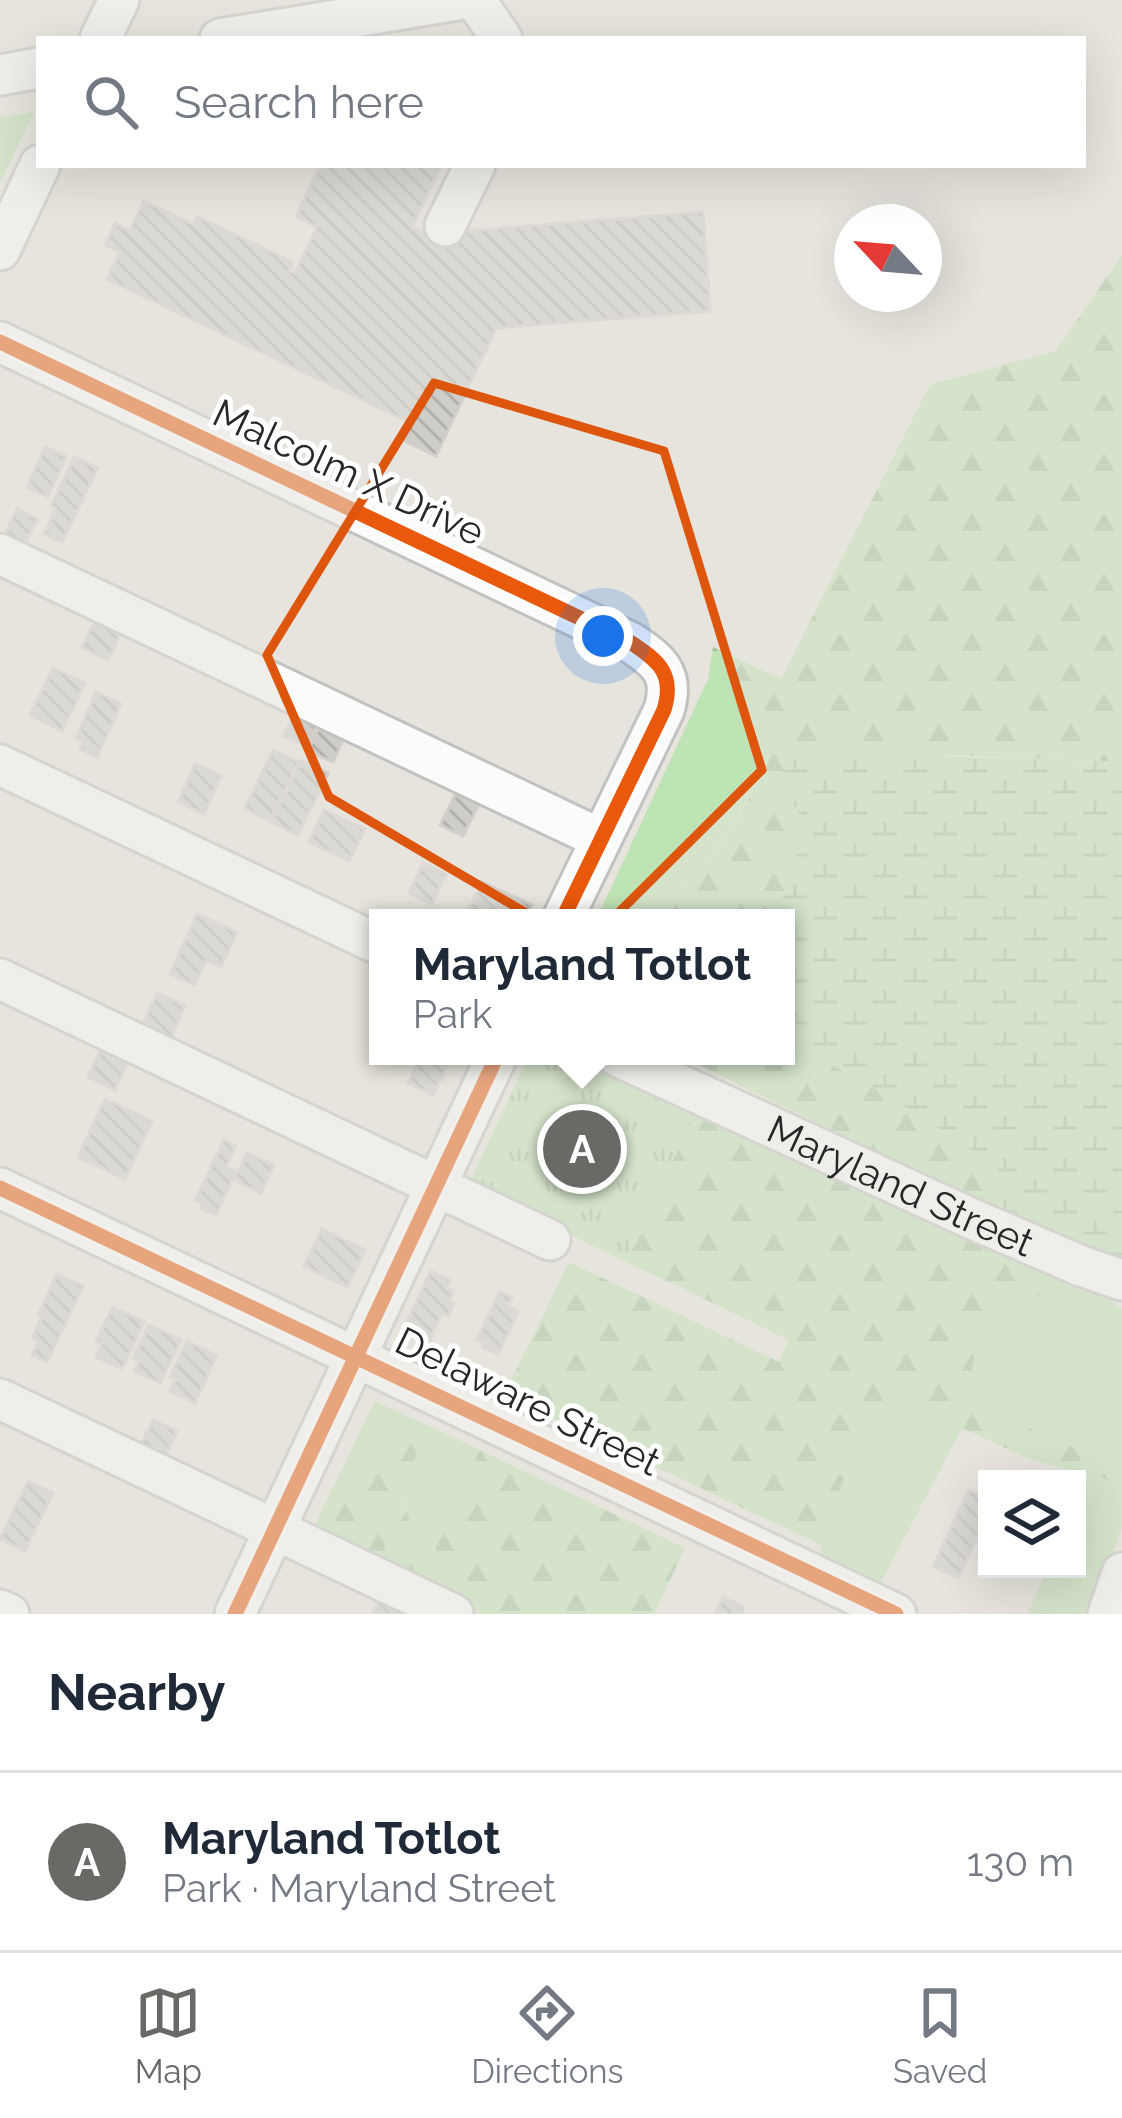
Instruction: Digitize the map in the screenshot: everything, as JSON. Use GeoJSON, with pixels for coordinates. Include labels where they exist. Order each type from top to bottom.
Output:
{"type":"FeatureCollection","features":[{"type":"Feature","properties":{"kind":"street"},"geometry":{"type":"LineString","coordinates":[[101,36],[119,0]]}},
{"type":"Feature","properties":{"kind":"street"},"geometry":{"type":"LineString","coordinates":[[238,36],[458,0]]}},
{"type":"Feature","properties":{"kind":"street"},"geometry":{"type":"LineString","coordinates":[[475,0],[500,36]]}},
{"type":"Feature","properties":{"kind":"street"},"geometry":{"type":"LineString","coordinates":[[0,75],[36,69]]}},
{"type":"Feature","properties":{"kind":"street"},"geometry":{"type":"LineString","coordinates":[[0,250],[39,168]]}},
{"type":"Feature","properties":{"kind":"street"},"geometry":{"type":"LineString","coordinates":[[445,226],[474,168]]}},
{"type":"Feature","properties":{"kind":"street","name":"Malcolm X Drive"},"geometry":{"type":"LineString","coordinates":[[0,342],[630,642],[655,659],[668,682],[664,710],[601,839]]}},
{"type":"Feature","properties":{"kind":"street"},"geometry":{"type":"LineString","coordinates":[[0,554],[601,839],[567,909]]}},
{"type":"Feature","properties":{"kind":"street"},"geometry":{"type":"LineString","coordinates":[[0,765],[369,940]]}},
{"type":"Feature","properties":{"kind":"street"},"geometry":{"type":"LineString","coordinates":[[0,979],[550,1240]]}},
{"type":"Feature","properties":{"kind":"street"},"geometry":{"type":"LineString","coordinates":[[235,1614],[493,1065]]}},
{"type":"Feature","properties":{"kind":"street","name":"Maryland Street"},"geometry":{"type":"LineString","coordinates":[[637,1065],[970,1218],[1122,1280]]}},
{"type":"Feature","properties":{"kind":"street","name":"Delaware Street"},"geometry":{"type":"LineString","coordinates":[[0,1188],[896,1614]]}},
{"type":"Feature","properties":{"kind":"street"},"geometry":{"type":"LineString","coordinates":[[0,1400],[452,1614]]}},
{"type":"Feature","properties":{"kind":"street"},"geometry":{"type":"LineString","coordinates":[[1108,1614],[1122,1573]]}},
{"type":"Feature","properties":{"kind":"street"},"geometry":{"type":"LineString","coordinates":[[0,1610],[9,1614]]}},
{"type":"Feature","properties":{"kind":"highlighted area"},"geometry":{"type":"Polygon","coordinates":[[[434,383],[664,451],[762,770],[584,947],[329,797],[267,655],[434,383]]]}},
{"type":"Feature","properties":{"kind":"green space"},"geometry":{"type":"Polygon","coordinates":[[[34,112],[0,183],[0,117],[34,112]]]}},
{"type":"Feature","properties":{"kind":"green space"},"geometry":{"type":"Polygon","coordinates":[[[1122,255],[1122,762],[948,755],[784,785],[804,825],[788,890],[758,909],[673,909],[688,877],[696,879],[742,810],[766,752],[766,734],[742,721],[752,700],[708,679],[713,647],[781,679],[930,385],[1056,351],[1122,255]]]}},
{"type":"Feature","properties":{"kind":"green space"},"geometry":{"type":"Polygon","coordinates":[[[708,679],[753,700],[767,739],[765,760],[738,814],[695,880],[687,878],[673,909],[601,909],[708,679]]]}},
{"type":"Feature","properties":{"kind":"green space"},"geometry":{"type":"Polygon","coordinates":[[[782,751],[1122,762],[1122,1263],[988,1206],[999,1167],[795,1044],[795,909],[758,909],[788,890],[804,825],[784,785],[782,751]]]}},
{"type":"Feature","properties":{"kind":"green space"},"geometry":{"type":"Polygon","coordinates":[[[795,1044],[1000,1167],[988,1206],[698,1065],[795,1065],[795,1044]]]}},
{"type":"Feature","properties":{"kind":"green space"},"geometry":{"type":"Polygon","coordinates":[[[525,1065],[597,1065],[696,1112],[625,1261],[468,1186],[525,1065]]]}},
{"type":"Feature","properties":{"kind":"green space"},"geometry":{"type":"Polygon","coordinates":[[[696,1112],[1047,1266],[1051,1280],[1045,1294],[995,1305],[970,1376],[979,1402],[1005,1408],[1056,1448],[1119,1449],[1122,1440],[1122,1484],[1086,1474],[1086,1470],[1030,1459],[914,1407],[876,1412],[815,1542],[504,1395],[569,1262],[779,1362],[789,1340],[625,1261],[696,1112]]]}},
{"type":"Feature","properties":{"kind":"green space"},"geometry":{"type":"Polygon","coordinates":[[[1047,1266],[1102,1285],[1115,1306],[1122,1308],[1120,1449],[1056,1448],[1005,1408],[979,1402],[970,1376],[995,1305],[1023,1301],[1047,1266]]]}},
{"type":"Feature","properties":{"kind":"green space"},"geometry":{"type":"Polygon","coordinates":[[[375,1401],[480,1450],[436,1533],[437,1574],[422,1575],[387,1556],[384,1546],[409,1512],[403,1492],[416,1455],[400,1437],[380,1472],[366,1479],[345,1463],[375,1401]]]}},
{"type":"Feature","properties":{"kind":"green space"},"geometry":{"type":"Polygon","coordinates":[[[914,1407],[962,1428],[880,1584],[818,1556],[822,1546],[815,1542],[875,1412],[914,1407]]]}},
{"type":"Feature","properties":{"kind":"green space"},"geometry":{"type":"Polygon","coordinates":[[[400,1437],[417,1441],[403,1492],[411,1527],[384,1546],[387,1556],[417,1561],[422,1575],[436,1573],[436,1533],[480,1450],[685,1548],[654,1614],[481,1614],[311,1533],[345,1463],[366,1479],[380,1472],[400,1437]]]}},
{"type":"Feature","properties":{"kind":"green space"},"geometry":{"type":"Polygon","coordinates":[[[1086,1475],[1122,1484],[1122,1526],[1094,1614],[1027,1614],[1044,1578],[1086,1578],[1086,1475]]]}},
{"type":"Feature","properties":{"kind":"building"},"geometry":{"type":"Polygon","coordinates":[[[319,168],[440,168],[412,227],[427,234],[703,212],[710,311],[496,328],[436,456],[399,438],[407,421],[107,279],[120,252],[105,245],[115,223],[130,230],[144,201],[193,224],[197,217],[293,262],[289,271],[295,273],[317,227],[296,217],[319,168]]]}},
{"type":"Feature","properties":{"kind":"building"},"geometry":{"type":"Polygon","coordinates":[[[45,447],[66,456],[48,497],[27,487],[45,447]]]}},
{"type":"Feature","properties":{"kind":"building"},"geometry":{"type":"Polygon","coordinates":[[[74,457],[98,468],[93,478],[72,463],[74,457]]]}},
{"type":"Feature","properties":{"kind":"building"},"geometry":{"type":"Polygon","coordinates":[[[72,463],[93,478],[62,542],[44,534],[56,508],[51,506],[72,463]]]}},
{"type":"Feature","properties":{"kind":"building"},"geometry":{"type":"Polygon","coordinates":[[[17,509],[37,519],[24,545],[5,535],[17,509]]]}},
{"type":"Feature","properties":{"kind":"building"},"geometry":{"type":"Polygon","coordinates":[[[96,619],[122,631],[108,660],[82,647],[96,619]]]}},
{"type":"Feature","properties":{"kind":"building"},"geometry":{"type":"Polygon","coordinates":[[[53,668],[85,683],[62,731],[30,715],[53,668]]]}},
{"type":"Feature","properties":{"kind":"building"},"geometry":{"type":"Polygon","coordinates":[[[96,692],[121,704],[97,757],[80,749],[84,741],[76,738],[96,692]]]}},
{"type":"Feature","properties":{"kind":"building"},"geometry":{"type":"Polygon","coordinates":[[[295,712],[318,723],[307,746],[284,736],[295,712]]]}},
{"type":"Feature","properties":{"kind":"building"},"geometry":{"type":"Polygon","coordinates":[[[319,727],[344,738],[333,762],[308,751],[319,727]]]}},
{"type":"Feature","properties":{"kind":"building"},"geometry":{"type":"Polygon","coordinates":[[[273,750],[299,762],[270,821],[245,808],[273,750]]]}},
{"type":"Feature","properties":{"kind":"building"},"geometry":{"type":"Polygon","coordinates":[[[302,760],[328,773],[298,835],[271,822],[302,760]]]}},
{"type":"Feature","properties":{"kind":"building"},"geometry":{"type":"Polygon","coordinates":[[[195,764],[221,776],[204,814],[178,802],[195,764]]]}},
{"type":"Feature","properties":{"kind":"building"},"geometry":{"type":"Polygon","coordinates":[[[455,795],[478,806],[463,836],[440,825],[455,795]]]}},
{"type":"Feature","properties":{"kind":"building"},"geometry":{"type":"Polygon","coordinates":[[[324,810],[365,829],[349,861],[309,842],[324,810]]]}},
{"type":"Feature","properties":{"kind":"building"},"geometry":{"type":"Polygon","coordinates":[[[423,863],[446,874],[432,904],[409,893],[423,863]]]}},
{"type":"Feature","properties":{"kind":"building"},"geometry":{"type":"Polygon","coordinates":[[[482,882],[532,905],[530,909],[469,909],[482,882]]]}},
{"type":"Feature","properties":{"kind":"building"},"geometry":{"type":"Polygon","coordinates":[[[197,914],[237,932],[221,967],[206,960],[195,985],[170,974],[197,914]]]}},
{"type":"Feature","properties":{"kind":"building"},"geometry":{"type":"Polygon","coordinates":[[[157,993],[185,1005],[171,1037],[143,1025],[157,993]]]}},
{"type":"Feature","properties":{"kind":"building"},"geometry":{"type":"Polygon","coordinates":[[[103,1044],[130,1057],[115,1090],[88,1077],[103,1044]]]}},
{"type":"Feature","properties":{"kind":"building"},"geometry":{"type":"Polygon","coordinates":[[[417,1065],[448,1065],[433,1095],[408,1083],[417,1065]]]}},
{"type":"Feature","properties":{"kind":"building"},"geometry":{"type":"Polygon","coordinates":[[[105,1099],[152,1121],[125,1179],[78,1157],[105,1099]]]}},
{"type":"Feature","properties":{"kind":"building"},"geometry":{"type":"Polygon","coordinates":[[[224,1140],[236,1146],[226,1167],[236,1172],[216,1215],[195,1200],[224,1140]]]}},
{"type":"Feature","properties":{"kind":"building"},"geometry":{"type":"Polygon","coordinates":[[[247,1153],[274,1165],[261,1193],[234,1180],[247,1153]]]}},
{"type":"Feature","properties":{"kind":"building"},"geometry":{"type":"Polygon","coordinates":[[[322,1229],[365,1250],[347,1287],[304,1266],[322,1229]]]}},
{"type":"Feature","properties":{"kind":"building"},"geometry":{"type":"Polygon","coordinates":[[[431,1271],[450,1280],[446,1288],[453,1291],[449,1301],[454,1304],[448,1316],[442,1313],[428,1344],[402,1332],[431,1271]]]}},
{"type":"Feature","properties":{"kind":"building"},"geometry":{"type":"Polygon","coordinates":[[[57,1274],[83,1286],[47,1362],[32,1355],[39,1341],[32,1337],[57,1274]]]}},
{"type":"Feature","properties":{"kind":"building"},"geometry":{"type":"Polygon","coordinates":[[[500,1292],[512,1297],[508,1306],[518,1312],[498,1354],[477,1339],[500,1292]]]}},
{"type":"Feature","properties":{"kind":"building"},"geometry":{"type":"Polygon","coordinates":[[[113,1307],[144,1322],[122,1369],[96,1357],[102,1344],[96,1341],[113,1307]]]}},
{"type":"Feature","properties":{"kind":"building"},"geometry":{"type":"Polygon","coordinates":[[[149,1325],[181,1340],[160,1383],[134,1371],[139,1361],[133,1358],[149,1325]]]}},
{"type":"Feature","properties":{"kind":"building"},"geometry":{"type":"Polygon","coordinates":[[[187,1341],[217,1356],[195,1403],[170,1391],[176,1379],[170,1377],[187,1341]]]}},
{"type":"Feature","properties":{"kind":"building"},"geometry":{"type":"Polygon","coordinates":[[[153,1420],[177,1431],[165,1456],[141,1445],[153,1420]]]}},
{"type":"Feature","properties":{"kind":"building"},"geometry":{"type":"Polygon","coordinates":[[[28,1481],[53,1493],[25,1551],[0,1539],[28,1481]]]}},
{"type":"Feature","properties":{"kind":"building"},"geometry":{"type":"Polygon","coordinates":[[[969,1490],[978,1494],[978,1537],[958,1578],[933,1566],[969,1490]]]}},
{"type":"Feature","properties":{"kind":"building"},"geometry":{"type":"Polygon","coordinates":[[[381,1597],[403,1607],[400,1614],[373,1614],[381,1597]]]}},
{"type":"Feature","properties":{"kind":"building"},"geometry":{"type":"Polygon","coordinates":[[[723,1597],[744,1607],[741,1614],[715,1614],[723,1597]]]}},
{"type":"Feature","properties":{"kind":"cycle path"},"geometry":{"type":"LineString","coordinates":[[0,342],[630,642],[656,662],[666,678],[664,710],[567,909]]}},
{"type":"Feature","properties":{"kind":"cycle path"},"geometry":{"type":"LineString","coordinates":[[235,1614],[493,1065]]}},
{"type":"Feature","properties":{"kind":"cycle path"},"geometry":{"type":"LineString","coordinates":[[0,1188],[896,1614]]}},
{"type":"Feature","properties":{"kind":"place","name":"Maryland Totlot"},"geometry":{"type":"Point","coordinates":[582,1149]}}]}
